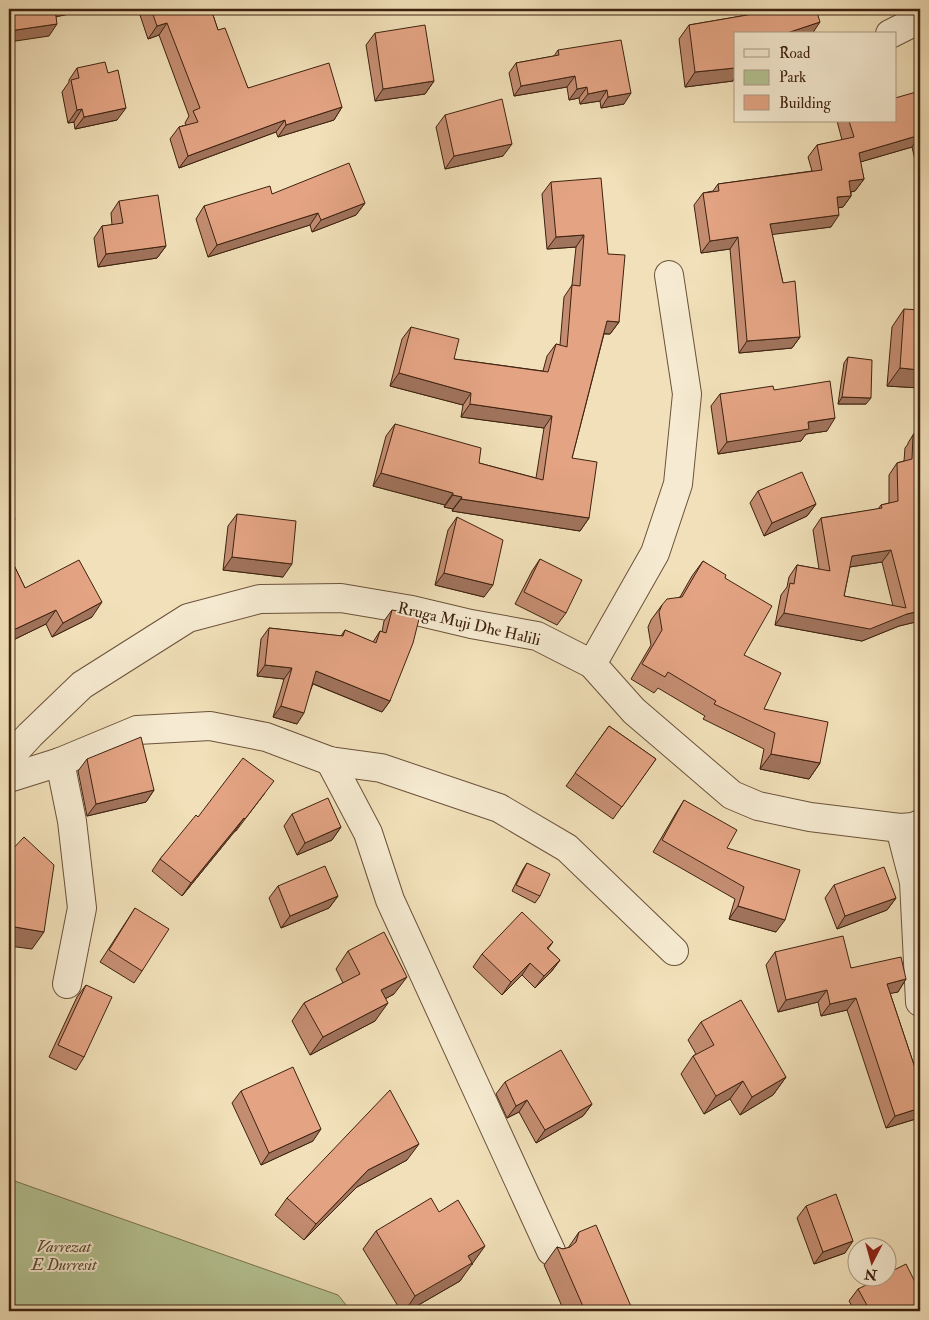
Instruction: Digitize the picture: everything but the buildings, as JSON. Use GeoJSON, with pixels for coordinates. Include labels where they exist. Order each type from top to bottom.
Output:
{"type":"FeatureCollection","features":[{"type":"Feature","properties":{"kind":"street"},"geometry":{"type":"LineString","coordinates":[[894,32],[920,19]]}},
{"type":"Feature","properties":{"kind":"street"},"geometry":{"type":"LineString","coordinates":[[592,664],[655,554],[678,484],[687,394],[669,275]]}},
{"type":"Feature","properties":{"kind":"street","name":"Rruga Muji Dhe Halili"},"geometry":{"type":"LineString","coordinates":[[9,758],[82,685],[188,618],[260,599],[341,598],[412,610],[471,624],[537,636],[592,664],[634,712],[732,795],[758,806],[810,817],[910,826]]}},
{"type":"Feature","properties":{"kind":"street"},"geometry":{"type":"LineString","coordinates":[[9,778],[60,762],[137,730],[210,726],[266,737],[330,761],[381,768],[500,808],[568,848],[674,951]]}},
{"type":"Feature","properties":{"kind":"street"},"geometry":{"type":"LineString","coordinates":[[330,761],[368,833],[390,900],[550,1251]]}},
{"type":"Feature","properties":{"kind":"street"},"geometry":{"type":"LineString","coordinates":[[60,762],[72,821],[82,908],[67,984]]}},
{"type":"Feature","properties":{"kind":"street"},"geometry":{"type":"LineString","coordinates":[[910,826],[920,1002]]}},
{"type":"Feature","properties":{"kind":"green space","name":"Varrezat E Durresit"},"geometry":{"type":"Polygon","coordinates":[[[9,1179],[338,1295],[351,1311],[9,1311],[9,1179]]]}}]}
